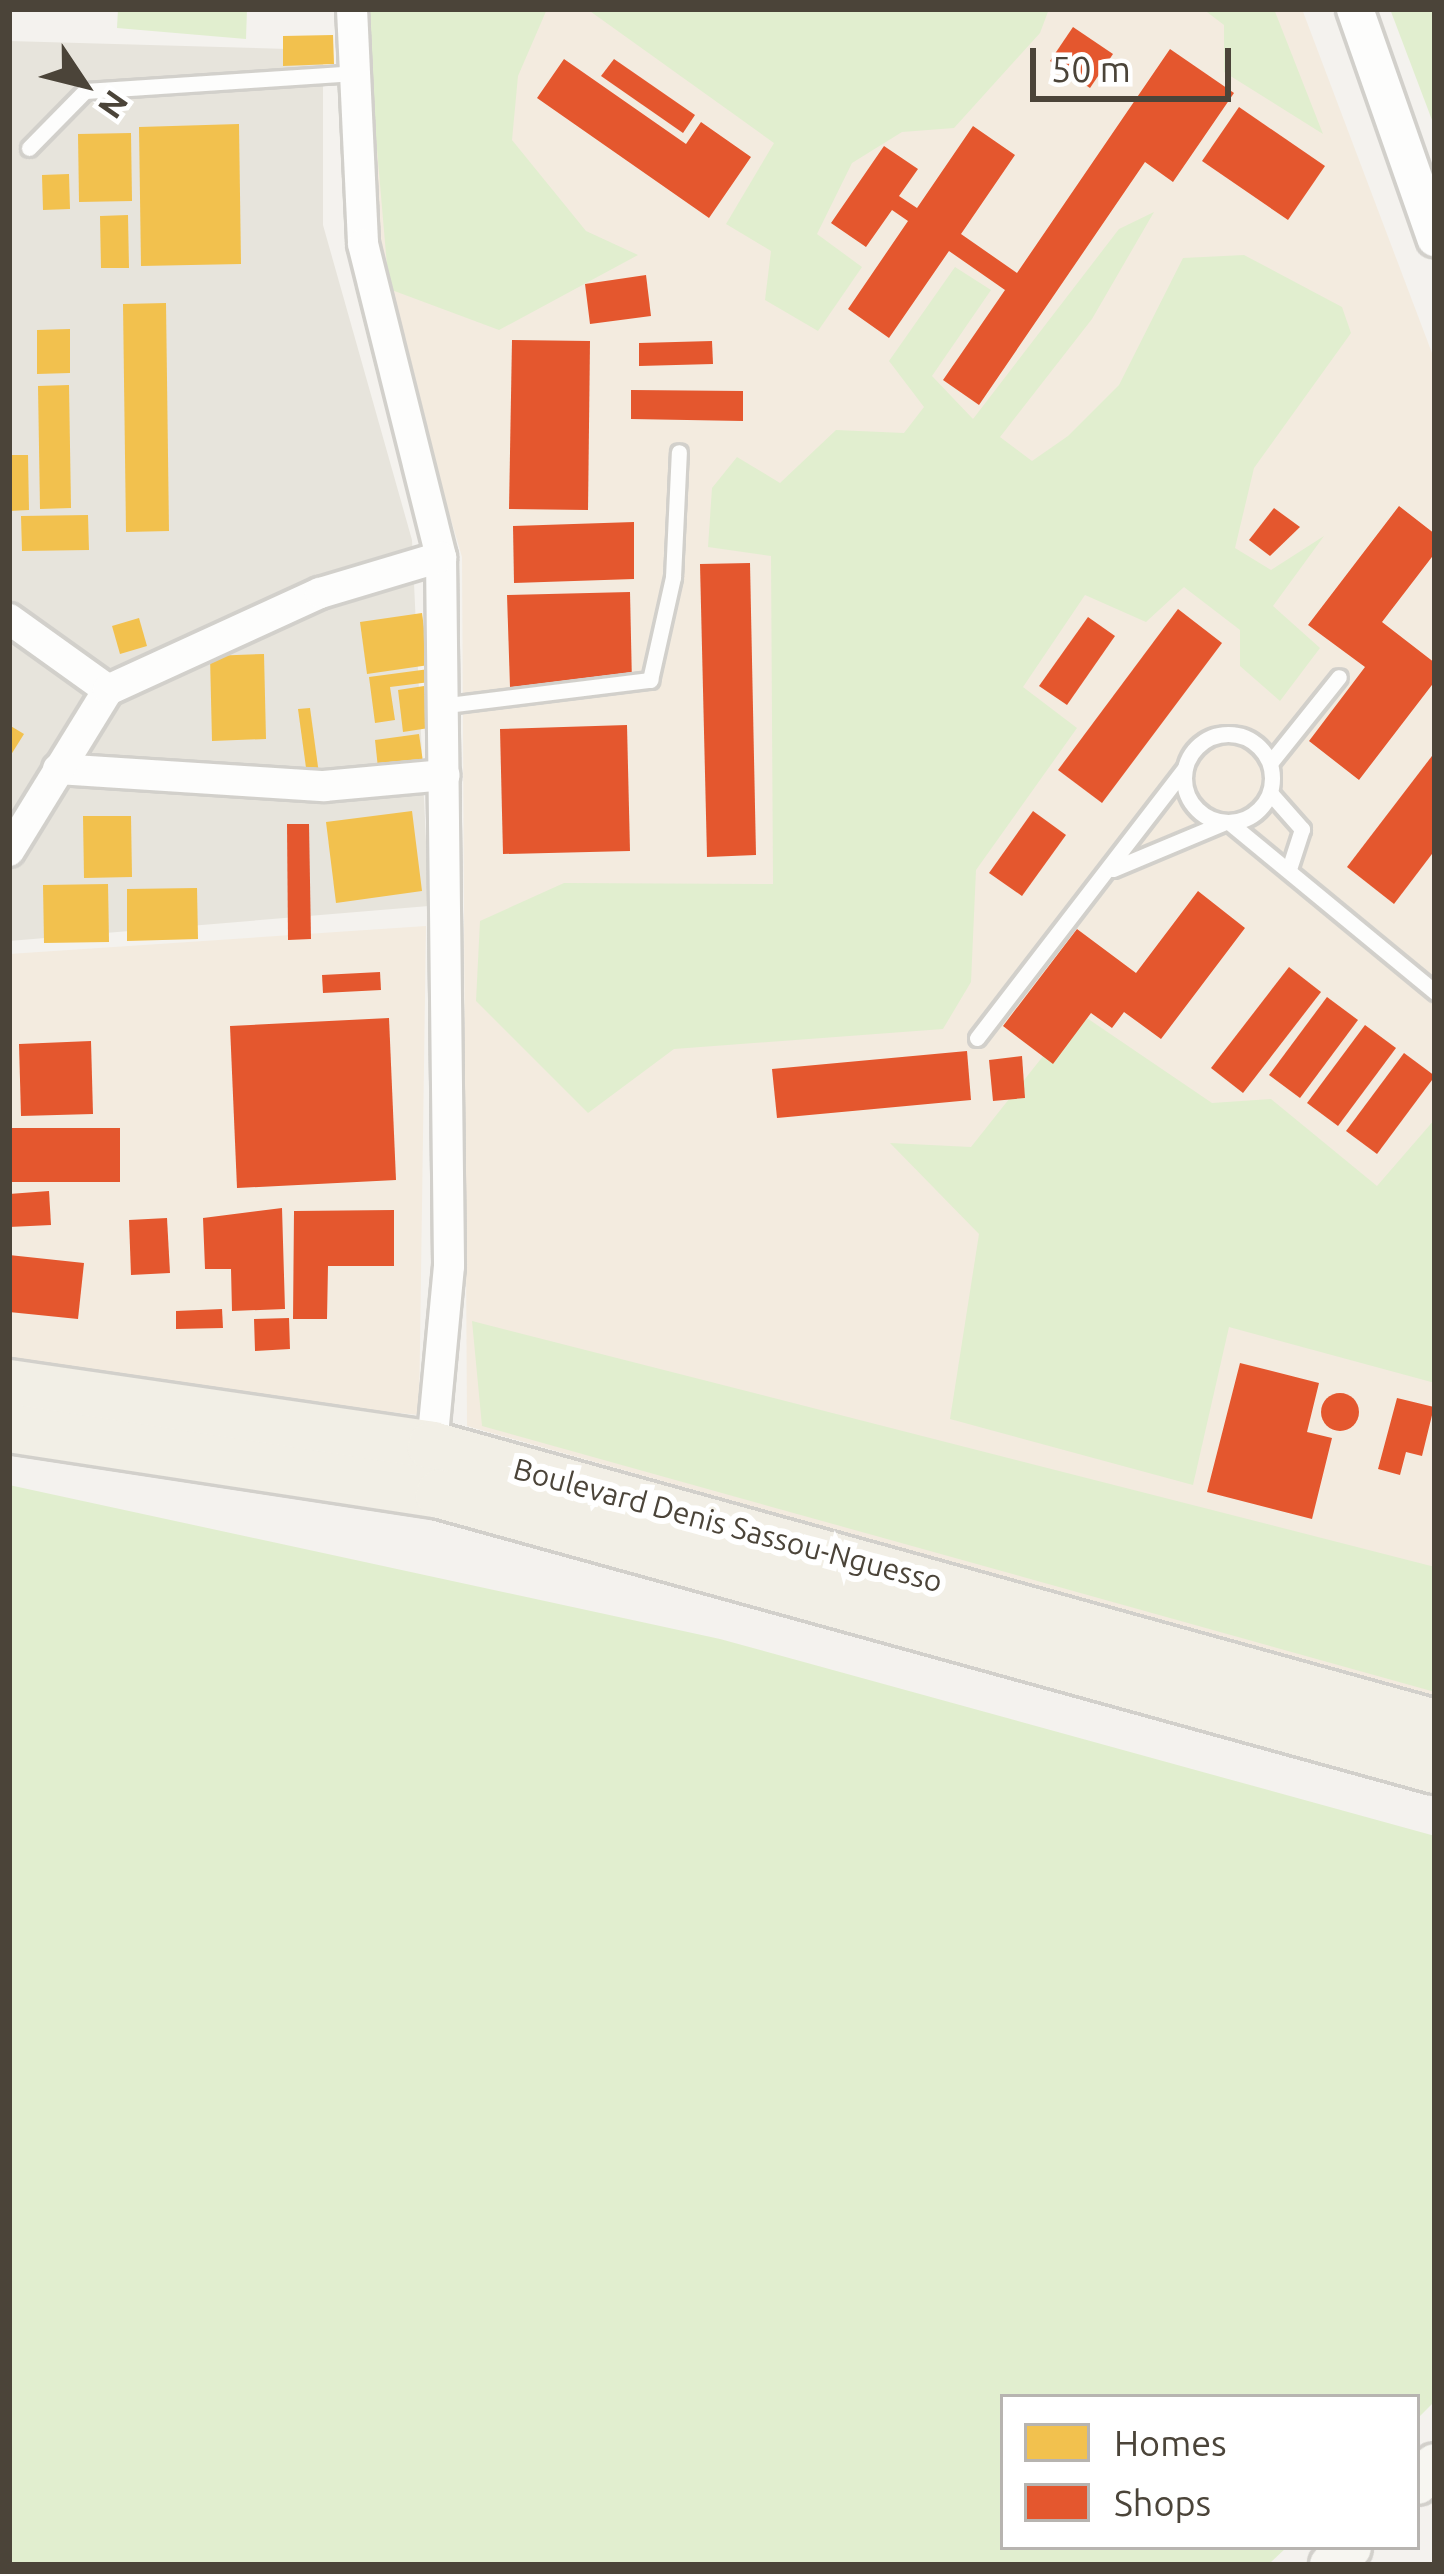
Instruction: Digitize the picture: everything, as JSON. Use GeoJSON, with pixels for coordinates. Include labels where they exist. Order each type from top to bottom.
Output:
{"type":"FeatureCollection","features":[{"type":"Feature","properties":{"kind":"main road","name":"Boulevard Denis Sassou-Nguesso"},"geometry":{"type":"LineString","coordinates":[[9,1384],[432,1446],[1435,1724]]}},
{"type":"Feature","properties":{"kind":"main road","name":"Boulevard Denis Sassou-Nguesso"},"geometry":{"type":"LineString","coordinates":[[9,1429],[440,1494],[1435,1769]]}},
{"type":"Feature","properties":{"kind":"street"},"geometry":{"type":"LineString","coordinates":[[352,9],[370,283],[441,557],[448,705],[448,1266],[432,1446]]}},
{"type":"Feature","properties":{"kind":"street"},"geometry":{"type":"LineString","coordinates":[[1354,9],[1435,238]]}},
{"type":"Feature","properties":{"kind":"street"},"geometry":{"type":"LineString","coordinates":[[9,851],[108,690],[320,593],[441,557]]}},
{"type":"Feature","properties":{"kind":"street"},"geometry":{"type":"LineString","coordinates":[[9,619],[108,690]]}},
{"type":"Feature","properties":{"kind":"street"},"geometry":{"type":"LineString","coordinates":[[58,769],[324,786],[445,775]]}},
{"type":"Feature","properties":{"kind":"lane"},"geometry":{"type":"LineString","coordinates":[[28,148],[86,91],[354,74]]}},
{"type":"Feature","properties":{"kind":"lane"},"geometry":{"type":"LineString","coordinates":[[448,705],[650,680],[673,577],[679,452]]}},
{"type":"Feature","properties":{"kind":"lane"},"geometry":{"type":"LineString","coordinates":[[1270,763],[1339,677]]}},
{"type":"Feature","properties":{"kind":"lane"},"geometry":{"type":"LineString","coordinates":[[976,1039],[1185,768],[1218,735],[1249,739],[1270,763],[1271,794],[1302,829],[1289,869]]}},
{"type":"Feature","properties":{"kind":"lane"},"geometry":{"type":"LineString","coordinates":[[1185,768],[1191,804],[1227,823],[1289,869],[1435,992]]}},
{"type":"Feature","properties":{"kind":"lane"},"geometry":{"type":"LineString","coordinates":[[1101,878],[1227,823],[1271,794]]}},
{"type":"Feature","properties":{"kind":"shaded area"},"geometry":{"type":"Polygon","coordinates":[[[363,9],[1302,9],[1435,361],[1435,1699],[467,1426],[462,557],[373,254],[363,9]]]}},
{"type":"Feature","properties":{"kind":"shaded area"},"geometry":{"type":"Polygon","coordinates":[[[9,41],[323,50],[323,225],[412,540],[429,906],[9,941],[9,41]]]}},
{"type":"Feature","properties":{"kind":"shaded area"},"geometry":{"type":"Polygon","coordinates":[[[426,926],[419,1415],[9,1373],[9,954],[426,926]]]}},
{"type":"Feature","properties":{"kind":"green space"},"geometry":{"type":"Polygon","coordinates":[[[118,9],[247,9],[246,39],[117,28],[118,9]]]}},
{"type":"Feature","properties":{"kind":"green space"},"geometry":{"type":"Polygon","coordinates":[[[365,9],[547,9],[518,76],[512,140],[586,231],[638,255],[499,330],[389,289],[365,9]]]}},
{"type":"Feature","properties":{"kind":"green space"},"geometry":{"type":"Polygon","coordinates":[[[587,9],[1049,9],[1040,33],[954,128],[902,132],[852,163],[817,234],[862,267],[818,331],[765,300],[771,251],[726,224],[774,143],[587,9]]]}},
{"type":"Feature","properties":{"kind":"green space"},"geometry":{"type":"Polygon","coordinates":[[[1203,9],[1274,9],[1323,134],[1224,72],[1224,25],[1203,9]]]}},
{"type":"Feature","properties":{"kind":"green space"},"geometry":{"type":"Polygon","coordinates":[[[1390,9],[1435,9],[1435,128],[1390,9]]]}},
{"type":"Feature","properties":{"kind":"green space"},"geometry":{"type":"Polygon","coordinates":[[[1154,212],[1092,319],[1000,437],[1032,461],[1068,436],[1119,385],[1183,258],[1244,255],[1342,307],[1351,333],[1254,468],[1235,548],[1271,570],[1324,536],[1273,606],[1320,648],[1280,701],[1240,666],[1240,630],[1184,587],[1146,622],[1085,595],[1023,687],[1077,728],[976,870],[971,982],[943,1029],[674,1049],[588,1113],[476,1001],[480,921],[564,883],[773,884],[771,556],[708,547],[712,488],[737,457],[780,483],[836,430],[904,433],[924,407],[889,361],[955,267],[991,290],[932,376],[973,419],[1119,229],[1154,212]]]}},
{"type":"Feature","properties":{"kind":"green space"},"geometry":{"type":"Polygon","coordinates":[[[1078,1012],[1212,1103],[1271,1099],[1377,1186],[1435,1119],[1435,1383],[1229,1327],[1193,1485],[950,1419],[979,1234],[890,1143],[971,1147],[1078,1012]]]}},
{"type":"Feature","properties":{"kind":"green space"},"geometry":{"type":"Polygon","coordinates":[[[472,1321],[1435,1567],[1435,1692],[482,1426],[472,1321]]]}},
{"type":"Feature","properties":{"kind":"green space"},"geometry":{"type":"Polygon","coordinates":[[[9,1485],[720,1639],[1435,1836],[1435,2401],[1420,2416],[1420,2394],[1000,2394],[1000,2550],[1284,2550],[1268,2565],[9,2565],[9,1485]]]}},
{"type":"Feature","properties":{"kind":"building: Homes"},"geometry":{"type":"Polygon","coordinates":[[[333,35],[334,64],[283,66],[283,36],[333,35]]]}},
{"type":"Feature","properties":{"kind":"building: Homes"},"geometry":{"type":"Polygon","coordinates":[[[239,124],[241,264],[141,266],[139,127],[239,124]]]}},
{"type":"Feature","properties":{"kind":"building: Homes"},"geometry":{"type":"Polygon","coordinates":[[[131,133],[132,201],[79,202],[78,134],[131,133]]]}},
{"type":"Feature","properties":{"kind":"building: Homes"},"geometry":{"type":"Polygon","coordinates":[[[69,174],[70,209],[43,210],[42,175],[69,174]]]}},
{"type":"Feature","properties":{"kind":"building: Homes"},"geometry":{"type":"Polygon","coordinates":[[[128,215],[129,268],[101,268],[100,216],[128,215]]]}},
{"type":"Feature","properties":{"kind":"building: Homes"},"geometry":{"type":"Polygon","coordinates":[[[166,303],[169,531],[126,532],[123,304],[166,303]]]}},
{"type":"Feature","properties":{"kind":"building: Homes"},"geometry":{"type":"Polygon","coordinates":[[[70,329],[70,373],[37,374],[37,330],[70,329]]]}},
{"type":"Feature","properties":{"kind":"building: Homes"},"geometry":{"type":"Polygon","coordinates":[[[69,385],[71,508],[40,509],[38,386],[69,385]]]}},
{"type":"Feature","properties":{"kind":"building: Homes"},"geometry":{"type":"Polygon","coordinates":[[[9,455],[28,455],[29,510],[9,511],[9,455]]]}},
{"type":"Feature","properties":{"kind":"building: Homes"},"geometry":{"type":"Polygon","coordinates":[[[88,515],[89,550],[22,551],[21,516],[88,515]]]}},
{"type":"Feature","properties":{"kind":"building: Homes"},"geometry":{"type":"Polygon","coordinates":[[[422,613],[429,665],[367,674],[360,622],[422,613]]]}},
{"type":"Feature","properties":{"kind":"building: Homes"},"geometry":{"type":"Polygon","coordinates":[[[139,618],[147,646],[120,654],[112,626],[139,618]]]}},
{"type":"Feature","properties":{"kind":"building: Homes"},"geometry":{"type":"Polygon","coordinates":[[[264,654],[266,739],[212,741],[210,656],[264,654]]]}},
{"type":"Feature","properties":{"kind":"building: Homes"},"geometry":{"type":"Polygon","coordinates":[[[429,669],[430,682],[390,687],[395,720],[375,723],[369,677],[429,669]]]}},
{"type":"Feature","properties":{"kind":"building: Homes"},"geometry":{"type":"Polygon","coordinates":[[[424,686],[429,728],[403,732],[398,690],[424,686]]]}},
{"type":"Feature","properties":{"kind":"building: Homes"},"geometry":{"type":"Polygon","coordinates":[[[310,708],[319,774],[307,775],[298,709],[310,708]]]}},
{"type":"Feature","properties":{"kind":"building: Homes"},"geometry":{"type":"Polygon","coordinates":[[[9,725],[24,734],[9,758],[9,725]]]}},
{"type":"Feature","properties":{"kind":"building: Homes"},"geometry":{"type":"Polygon","coordinates":[[[419,734],[423,762],[378,768],[375,740],[419,734]]]}},
{"type":"Feature","properties":{"kind":"building: Homes"},"geometry":{"type":"Polygon","coordinates":[[[412,811],[422,891],[336,903],[326,822],[412,811]]]}},
{"type":"Feature","properties":{"kind":"building: Homes"},"geometry":{"type":"Polygon","coordinates":[[[83,816],[131,816],[132,877],[84,878],[83,816]]]}},
{"type":"Feature","properties":{"kind":"building: Homes"},"geometry":{"type":"Polygon","coordinates":[[[108,884],[109,942],[44,943],[43,885],[108,884]]]}},
{"type":"Feature","properties":{"kind":"building: Homes"},"geometry":{"type":"Polygon","coordinates":[[[197,888],[198,939],[127,941],[127,889],[197,888]]]}},
{"type":"Feature","properties":{"kind":"building: Shops"},"geometry":{"type":"Polygon","coordinates":[[[1073,27],[1113,54],[1090,88],[1050,61],[1073,27]]]}},
{"type":"Feature","properties":{"kind":"building: Shops"},"geometry":{"type":"Polygon","coordinates":[[[1170,49],[1234,93],[1173,182],[1145,162],[979,405],[943,380],[1005,290],[949,251],[889,338],[848,309],[908,221],[892,210],[866,247],[831,223],[884,146],[918,169],[899,196],[917,208],[973,126],[1015,155],[961,234],[1017,273],[1170,49]]]}},
{"type":"Feature","properties":{"kind":"building: Shops"},"geometry":{"type":"Polygon","coordinates":[[[564,59],[686,144],[701,122],[751,157],[709,218],[537,98],[564,59]]]}},
{"type":"Feature","properties":{"kind":"building: Shops"},"geometry":{"type":"Polygon","coordinates":[[[614,59],[695,115],[683,133],[601,76],[614,59]]]}},
{"type":"Feature","properties":{"kind":"building: Shops"},"geometry":{"type":"Polygon","coordinates":[[[1239,107],[1325,166],[1288,220],[1202,161],[1239,107]]]}},
{"type":"Feature","properties":{"kind":"building: Shops"},"geometry":{"type":"Polygon","coordinates":[[[646,275],[651,316],[590,324],[585,284],[646,275]]]}},
{"type":"Feature","properties":{"kind":"building: Shops"},"geometry":{"type":"Polygon","coordinates":[[[512,340],[590,341],[588,510],[509,509],[512,340]]]}},
{"type":"Feature","properties":{"kind":"building: Shops"},"geometry":{"type":"Polygon","coordinates":[[[712,341],[713,364],[639,366],[639,343],[712,341]]]}},
{"type":"Feature","properties":{"kind":"building: Shops"},"geometry":{"type":"Polygon","coordinates":[[[631,390],[743,391],[743,421],[631,419],[631,390]]]}},
{"type":"Feature","properties":{"kind":"building: Shops"},"geometry":{"type":"Polygon","coordinates":[[[1399,506],[1435,534],[1435,553],[1382,622],[1435,663],[1435,681],[1359,780],[1309,741],[1365,667],[1308,625],[1399,506]]]}},
{"type":"Feature","properties":{"kind":"building: Shops"},"geometry":{"type":"Polygon","coordinates":[[[1274,508],[1300,527],[1270,556],[1249,540],[1274,508]]]}},
{"type":"Feature","properties":{"kind":"building: Shops"},"geometry":{"type":"Polygon","coordinates":[[[634,522],[634,579],[514,583],[513,526],[634,522]]]}},
{"type":"Feature","properties":{"kind":"building: Shops"},"geometry":{"type":"Polygon","coordinates":[[[750,563],[756,855],[707,857],[700,564],[750,563]]]}},
{"type":"Feature","properties":{"kind":"building: Shops"},"geometry":{"type":"Polygon","coordinates":[[[630,592],[632,684],[510,687],[507,595],[630,592]]]}},
{"type":"Feature","properties":{"kind":"building: Shops"},"geometry":{"type":"Polygon","coordinates":[[[1178,609],[1222,643],[1102,803],[1058,770],[1178,609]]]}},
{"type":"Feature","properties":{"kind":"building: Shops"},"geometry":{"type":"Polygon","coordinates":[[[1088,617],[1115,636],[1067,705],[1039,686],[1088,617]]]}},
{"type":"Feature","properties":{"kind":"building: Shops"},"geometry":{"type":"Polygon","coordinates":[[[627,725],[630,851],[503,854],[500,729],[627,725]]]}},
{"type":"Feature","properties":{"kind":"building: Shops"},"geometry":{"type":"Polygon","coordinates":[[[1435,752],[1435,850],[1394,904],[1347,867],[1435,752]]]}},
{"type":"Feature","properties":{"kind":"building: Shops"},"geometry":{"type":"Polygon","coordinates":[[[1033,811],[1066,835],[1022,896],[989,873],[1033,811]]]}},
{"type":"Feature","properties":{"kind":"building: Shops"},"geometry":{"type":"Polygon","coordinates":[[[287,824],[309,824],[311,939],[288,940],[287,824]]]}},
{"type":"Feature","properties":{"kind":"building: Shops"},"geometry":{"type":"Polygon","coordinates":[[[1198,891],[1245,928],[1161,1039],[1124,1012],[1112,1028],[1091,1013],[1053,1064],[1003,1026],[1077,929],[1136,973],[1198,891]]]}},
{"type":"Feature","properties":{"kind":"building: Shops"},"geometry":{"type":"Polygon","coordinates":[[[1289,967],[1321,992],[1243,1093],[1211,1068],[1289,967]]]}},
{"type":"Feature","properties":{"kind":"building: Shops"},"geometry":{"type":"Polygon","coordinates":[[[380,972],[381,990],[323,993],[322,975],[380,972]]]}},
{"type":"Feature","properties":{"kind":"building: Shops"},"geometry":{"type":"Polygon","coordinates":[[[1327,997],[1358,1020],[1300,1098],[1269,1075],[1327,997]]]}},
{"type":"Feature","properties":{"kind":"building: Shops"},"geometry":{"type":"Polygon","coordinates":[[[389,1018],[396,1180],[237,1188],[230,1026],[389,1018]]]}},
{"type":"Feature","properties":{"kind":"building: Shops"},"geometry":{"type":"Polygon","coordinates":[[[1365,1025],[1396,1048],[1338,1126],[1307,1103],[1365,1025]]]}},
{"type":"Feature","properties":{"kind":"building: Shops"},"geometry":{"type":"Polygon","coordinates":[[[91,1041],[93,1114],[21,1116],[19,1044],[91,1041]]]}},
{"type":"Feature","properties":{"kind":"building: Shops"},"geometry":{"type":"Polygon","coordinates":[[[967,1051],[971,1100],[777,1118],[772,1069],[967,1051]]]}},
{"type":"Feature","properties":{"kind":"building: Shops"},"geometry":{"type":"Polygon","coordinates":[[[1404,1053],[1435,1076],[1377,1154],[1346,1131],[1404,1053]]]}},
{"type":"Feature","properties":{"kind":"building: Shops"},"geometry":{"type":"Polygon","coordinates":[[[1022,1056],[1025,1098],[993,1101],[989,1060],[1022,1056]]]}},
{"type":"Feature","properties":{"kind":"building: Shops"},"geometry":{"type":"Polygon","coordinates":[[[9,1128],[120,1128],[120,1182],[9,1182],[9,1128]]]}},
{"type":"Feature","properties":{"kind":"building: Shops"},"geometry":{"type":"Polygon","coordinates":[[[49,1191],[51,1225],[9,1227],[9,1194],[49,1191]]]}},
{"type":"Feature","properties":{"kind":"building: Shops"},"geometry":{"type":"Polygon","coordinates":[[[282,1208],[285,1309],[232,1311],[231,1269],[205,1269],[203,1218],[282,1208]]]}},
{"type":"Feature","properties":{"kind":"building: Shops"},"geometry":{"type":"Polygon","coordinates":[[[394,1210],[394,1266],[328,1266],[327,1319],[293,1319],[294,1211],[394,1210]]]}},
{"type":"Feature","properties":{"kind":"building: Shops"},"geometry":{"type":"Polygon","coordinates":[[[167,1218],[170,1273],[131,1275],[129,1220],[167,1218]]]}},
{"type":"Feature","properties":{"kind":"building: Shops"},"geometry":{"type":"Polygon","coordinates":[[[9,1255],[84,1263],[78,1319],[9,1312],[9,1255]]]}},
{"type":"Feature","properties":{"kind":"building: Shops"},"geometry":{"type":"Polygon","coordinates":[[[222,1309],[223,1328],[176,1329],[176,1311],[222,1309]]]}},
{"type":"Feature","properties":{"kind":"building: Shops"},"geometry":{"type":"Polygon","coordinates":[[[289,1318],[290,1349],[255,1351],[254,1319],[289,1318]]]}},
{"type":"Feature","properties":{"kind":"building: Shops"},"geometry":{"type":"Polygon","coordinates":[[[1240,1363],[1319,1383],[1307,1432],[1332,1438],[1312,1519],[1207,1492],[1240,1363]]]}},
{"type":"Feature","properties":{"kind":"building: Shops"},"geometry":{"type":"Polygon","coordinates":[[[1340,1393],[1354,1398],[1359,1412],[1354,1426],[1340,1431],[1326,1426],[1321,1412],[1326,1398],[1340,1393]]]}},
{"type":"Feature","properties":{"kind":"building: Shops"},"geometry":{"type":"Polygon","coordinates":[[[1397,1398],[1434,1407],[1422,1456],[1406,1452],[1400,1475],[1378,1469],[1397,1398]]]}}]}
